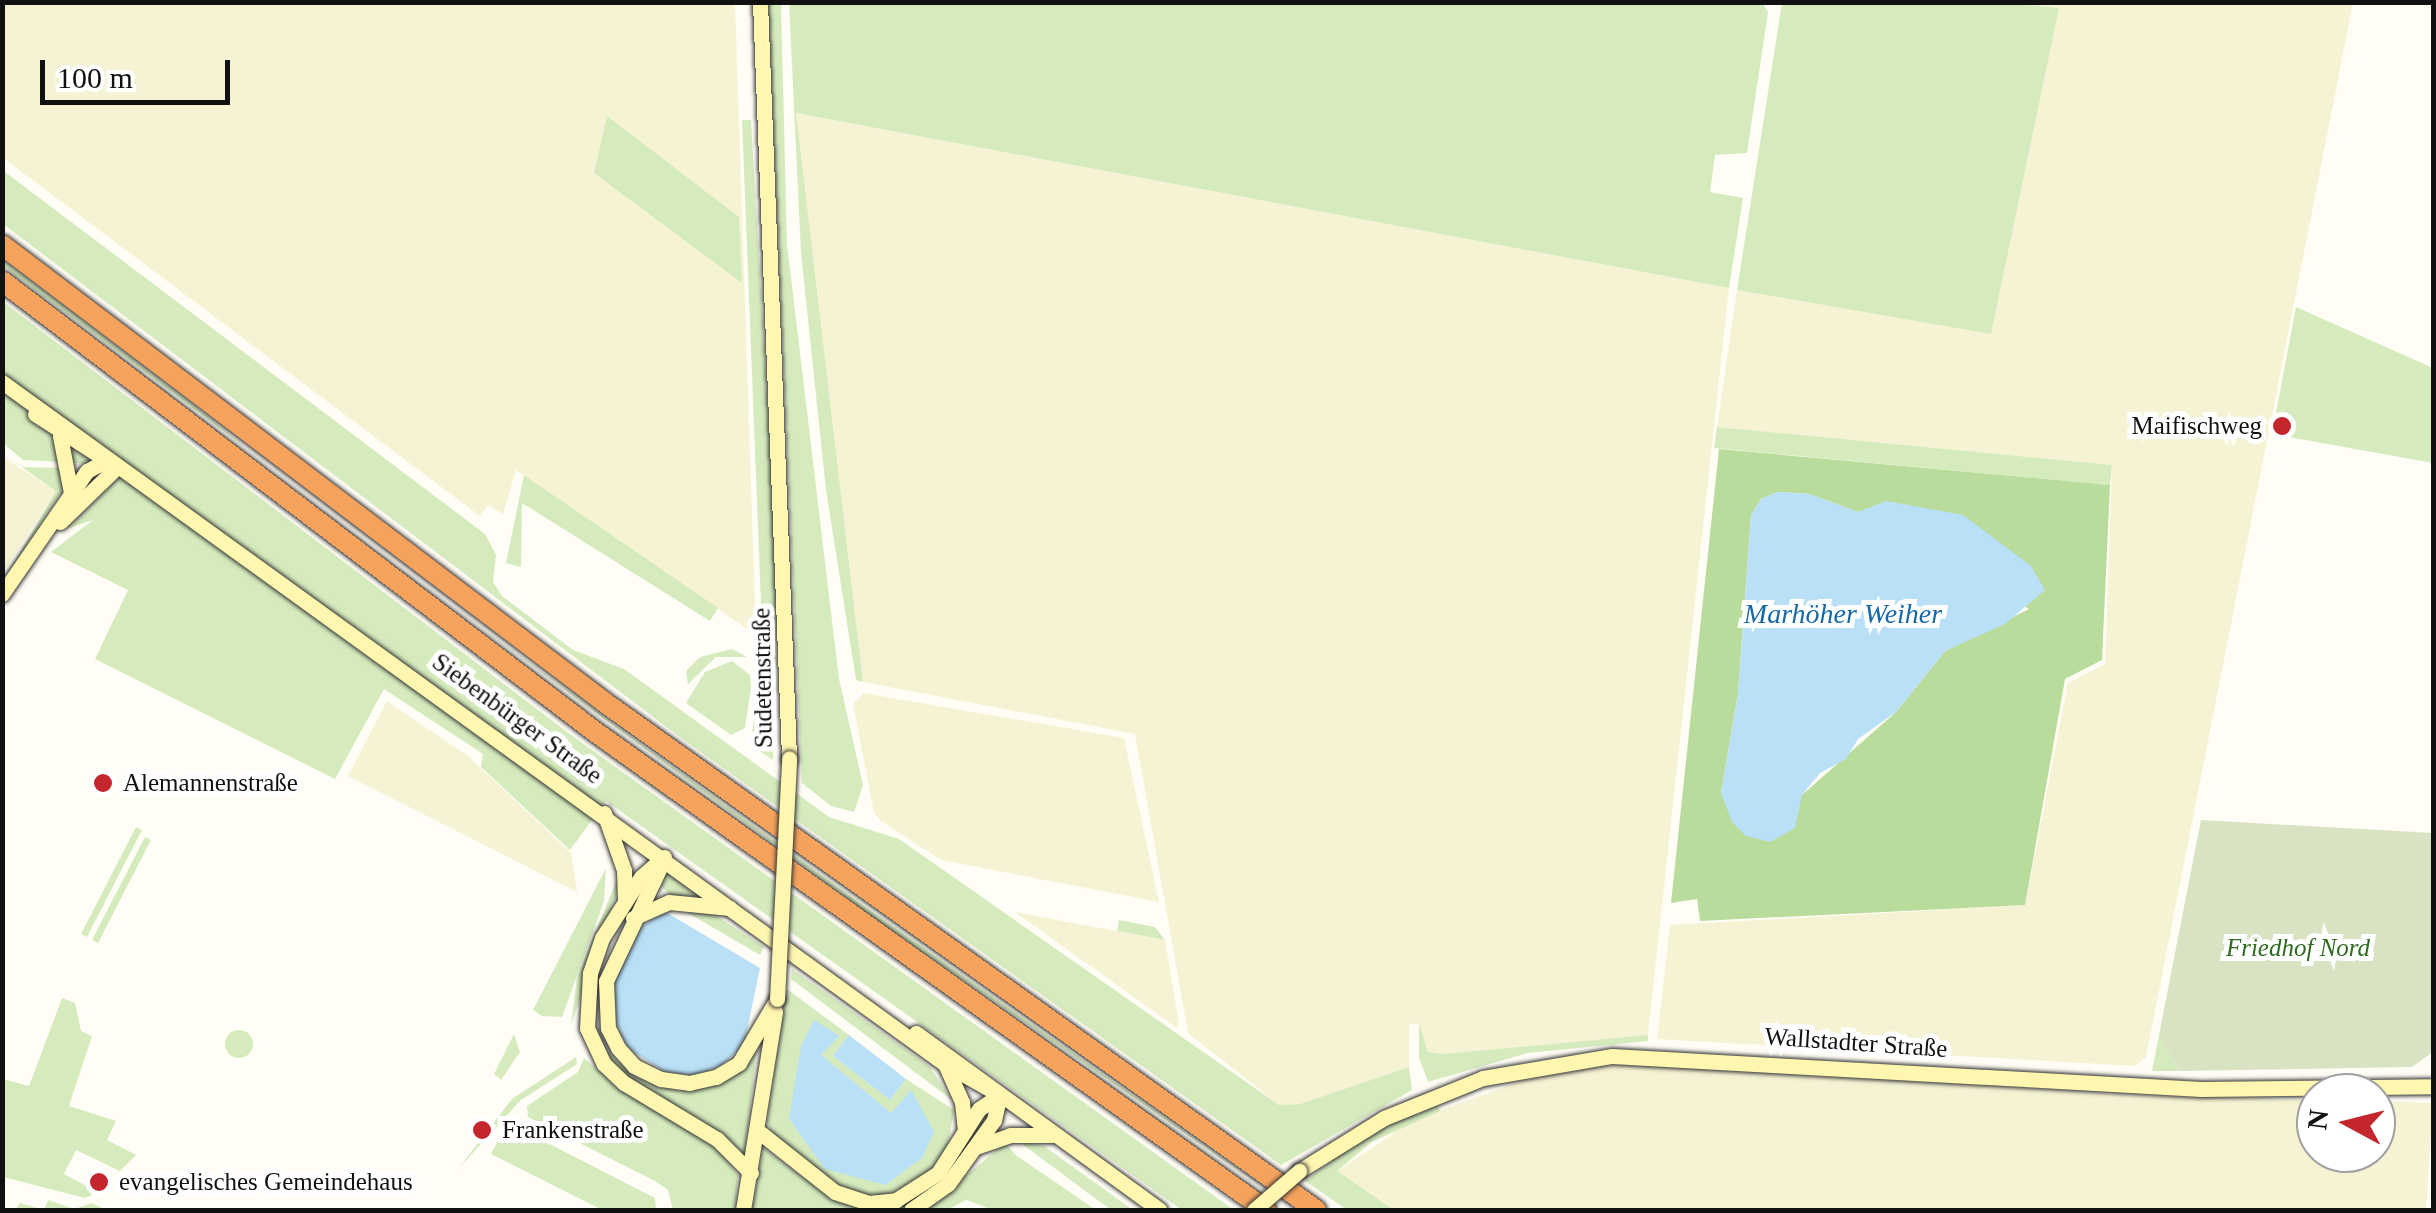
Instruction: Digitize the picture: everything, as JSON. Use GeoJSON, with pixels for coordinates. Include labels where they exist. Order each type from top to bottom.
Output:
{"type":"FeatureCollection","features":[{"type":"Feature","properties":{"kind":"highway"},"geometry":{"type":"LineString","coordinates":[[2,245],[678,756],[1316,1210]]}},
{"type":"Feature","properties":{"kind":"highway"},"geometry":{"type":"LineString","coordinates":[[2,281],[598,734],[1266,1210]]}},
{"type":"Feature","properties":{"kind":"main road","name":"Sudetenstraße"},"geometry":{"type":"LineString","coordinates":[[743,1210],[776,999],[789,758],[762,142],[760,2]]}},
{"type":"Feature","properties":{"kind":"main road","name":"Siebenbürger Straße"},"geometry":{"type":"LineString","coordinates":[[2,383],[60,436],[112,463]]}},
{"type":"Feature","properties":{"kind":"main road","name":"Siebenbürger Straße"},"geometry":{"type":"LineString","coordinates":[[2,383],[894,1022],[946,1064],[1000,1095]]}},
{"type":"Feature","properties":{"kind":"main road"},"geometry":{"type":"LineString","coordinates":[[60,436],[72,492]]}},
{"type":"Feature","properties":{"kind":"main road"},"geometry":{"type":"LineString","coordinates":[[53,528],[87,471],[112,463]]}},
{"type":"Feature","properties":{"kind":"main road"},"geometry":{"type":"LineString","coordinates":[[2,594],[53,528],[112,463]]}},
{"type":"Feature","properties":{"kind":"main road"},"geometry":{"type":"LineString","coordinates":[[604,813],[624,870],[625,899]]}},
{"type":"Feature","properties":{"kind":"main road"},"geometry":{"type":"LineString","coordinates":[[664,857],[613,956],[604,1006],[613,1038],[634,1066],[689,1083],[716,1077],[739,1062],[776,999]]}},
{"type":"Feature","properties":{"kind":"main road"},"geometry":{"type":"LineString","coordinates":[[664,857],[625,899],[590,973],[586,1000],[592,1043],[624,1083],[716,1139],[750,1173]]}},
{"type":"Feature","properties":{"kind":"main road"},"geometry":{"type":"LineString","coordinates":[[633,918],[669,902],[736,909]]}},
{"type":"Feature","properties":{"kind":"main road","name":"Siebenbürger Straße"},"geometry":{"type":"LineString","coordinates":[[894,1022],[937,1043],[1000,1095],[1160,1210]]}},
{"type":"Feature","properties":{"kind":"main road","name":"Wallstadter Straße"},"geometry":{"type":"LineString","coordinates":[[1254,1210],[1302,1169],[1384,1118],[1483,1078],[1612,1056],[2201,1089],[2434,1086]]}},
{"type":"Feature","properties":{"kind":"main road"},"geometry":{"type":"LineString","coordinates":[[946,1064],[962,1102],[964,1132]]}},
{"type":"Feature","properties":{"kind":"main road"},"geometry":{"type":"LineString","coordinates":[[758,1132],[799,1170],[869,1203],[918,1190],[979,1109],[1000,1095]]}},
{"type":"Feature","properties":{"kind":"main road"},"geometry":{"type":"LineString","coordinates":[[912,1210],[948,1184],[994,1120],[1000,1095]]}},
{"type":"Feature","properties":{"kind":"main road"},"geometry":{"type":"LineString","coordinates":[[976,1147],[1010,1135],[1054,1135]]}},
{"type":"Feature","properties":{"kind":"shaded area"},"geometry":{"type":"Polygon","coordinates":[[[2,3],[735,3],[756,635],[516,470],[503,514],[488,505],[480,516],[3,158],[2,3]]]}},
{"type":"Feature","properties":{"kind":"shaded area"},"geometry":{"type":"Polygon","coordinates":[[[2011,3],[2353,3],[2146,1057],[2135,1066],[1657,1039],[1670,925],[2025,905],[2068,683],[2105,664],[2112,465],[1717,427],[1737,290],[1991,333],[2059,8],[2011,3]]]}},
{"type":"Feature","properties":{"kind":"shaded area"},"geometry":{"type":"Polygon","coordinates":[[[795,113],[1729,288],[1648,1035],[1441,1054],[1428,1052],[1419,1023],[1409,1025],[1409,1067],[1300,1104],[1279,1105],[1188,1033],[1135,734],[863,682],[795,113]]]}},
{"type":"Feature","properties":{"kind":"shaded area"},"geometry":{"type":"Polygon","coordinates":[[[3,457],[56,491],[3,572],[3,457]]]}},
{"type":"Feature","properties":{"kind":"shaded area"},"geometry":{"type":"Polygon","coordinates":[[[864,693],[1124,738],[1159,902],[941,860],[881,821],[874,813],[853,704],[864,693]]]}},
{"type":"Feature","properties":{"kind":"shaded area"},"geometry":{"type":"Polygon","coordinates":[[[387,701],[468,756],[571,853],[577,892],[348,776],[387,701]]]}},
{"type":"Feature","properties":{"kind":"shaded area"},"geometry":{"type":"Polygon","coordinates":[[[1015,912],[1165,940],[1177,1028],[1015,912]]]}},
{"type":"Feature","properties":{"kind":"shaded area"},"geometry":{"type":"Polygon","coordinates":[[[1645,1061],[2128,1095],[2296,1099],[2296,1173],[2396,1173],[2396,1102],[2433,1103],[2426,1210],[1394,1210],[1336,1172],[1412,1121],[1573,1066],[1645,1061]]]}},
{"type":"Feature","properties":{"kind":"green space"},"geometry":{"type":"Polygon","coordinates":[[[768,3],[781,3],[787,244],[839,679],[863,785],[854,812],[831,806],[802,783],[768,3]]]}},
{"type":"Feature","properties":{"kind":"green space"},"geometry":{"type":"Polygon","coordinates":[[[789,3],[1763,4],[1768,12],[1747,153],[1715,155],[1710,192],[1743,198],[1729,288],[796,113],[863,682],[856,680],[826,490],[801,253],[789,3]]]}},
{"type":"Feature","properties":{"kind":"green space"},"geometry":{"type":"Polygon","coordinates":[[[1782,3],[2011,3],[2059,8],[1991,334],[1737,290],[1782,3]]]}},
{"type":"Feature","properties":{"kind":"green space"},"geometry":{"type":"Polygon","coordinates":[[[607,116],[739,217],[742,283],[594,173],[607,116]]]}},
{"type":"Feature","properties":{"kind":"green space"},"geometry":{"type":"Polygon","coordinates":[[[742,120],[751,120],[778,586],[773,760],[754,747],[752,734],[763,655],[742,120]]]}},
{"type":"Feature","properties":{"kind":"green space"},"geometry":{"type":"Polygon","coordinates":[[[5,172],[485,534],[496,555],[493,582],[502,596],[573,650],[624,669],[829,817],[899,839],[1279,1105],[1300,1104],[1409,1067],[1412,1090],[1281,1165],[681,738],[3,224],[5,172]]]}},
{"type":"Feature","properties":{"kind":"green space"},"geometry":{"type":"Polygon","coordinates":[[[3,260],[205,414],[245,447],[3,266],[3,260]]]}},
{"type":"Feature","properties":{"kind":"green space"},"geometry":{"type":"Polygon","coordinates":[[[2,301],[571,735],[1234,1210],[1182,1210],[606,801],[570,850],[481,767],[483,754],[384,689],[335,779],[95,659],[128,590],[51,552],[93,520],[67,529],[130,466],[23,460],[3,443],[2,301]]]}},
{"type":"Feature","properties":{"kind":"green space"},"geometry":{"type":"Polygon","coordinates":[[[2296,307],[2433,368],[2433,463],[2272,434],[2296,307]]]}},
{"type":"Feature","properties":{"kind":"green space"},"geometry":{"type":"Polygon","coordinates":[[[1717,427],[2112,465],[2110,485],[1714,448],[1717,427]]]}},
{"type":"Feature","properties":{"kind":"green space"},"geometry":{"type":"Polygon","coordinates":[[[1719,449],[2110,485],[2102,660],[2065,679],[2025,905],[1700,921],[1697,899],[1671,903],[1719,449]],[[1778,492],[1761,499],[1751,515],[1738,694],[1721,793],[1802,795],[1896,712],[1945,651],[2029,609],[1875,510],[1858,512],[1809,494],[1778,492]]]}},
{"type":"Feature","properties":{"kind":"green space"},"geometry":{"type":"Polygon","coordinates":[[[3,454],[23,467],[65,468],[66,485],[3,581],[56,491],[3,454]]]}},
{"type":"Feature","properties":{"kind":"green space"},"geometry":{"type":"Polygon","coordinates":[[[524,475],[718,608],[710,621],[522,503],[521,567],[506,563],[524,475]]]}},
{"type":"Feature","properties":{"kind":"green space"},"geometry":{"type":"Polygon","coordinates":[[[458,611],[867,908],[1296,1210],[877,920],[458,611]]]}},
{"type":"Feature","properties":{"kind":"green space"},"geometry":{"type":"Polygon","coordinates":[[[732,649],[747,657],[716,657],[688,684],[686,671],[700,657],[732,649]]]}},
{"type":"Feature","properties":{"kind":"green space"},"geometry":{"type":"Polygon","coordinates":[[[732,661],[750,675],[751,688],[745,728],[731,735],[686,703],[705,672],[732,661]]]}},
{"type":"Feature","properties":{"kind":"green space","name":"Friedhof Nord"},"geometry":{"type":"Polygon","coordinates":[[[2201,820],[2433,833],[2433,1052],[2412,1067],[2180,1071],[2159,1035],[2201,820]]]}},
{"type":"Feature","properties":{"kind":"green space"},"geometry":{"type":"Polygon","coordinates":[[[136,827],[142,830],[87,937],[81,934],[136,827]]]}},
{"type":"Feature","properties":{"kind":"green space"},"geometry":{"type":"Polygon","coordinates":[[[145,837],[151,840],[98,943],[92,940],[145,837]]]}},
{"type":"Feature","properties":{"kind":"green space"},"geometry":{"type":"Polygon","coordinates":[[[606,868],[604,901],[562,1017],[542,1016],[533,1010],[606,868]]]}},
{"type":"Feature","properties":{"kind":"green space"},"geometry":{"type":"Polygon","coordinates":[[[668,872],[698,896],[671,896],[659,884],[668,872]]]}},
{"type":"Feature","properties":{"kind":"green space"},"geometry":{"type":"Polygon","coordinates":[[[619,875],[616,896],[571,1025],[577,977],[619,875]]]}},
{"type":"Feature","properties":{"kind":"green space"},"geometry":{"type":"Polygon","coordinates":[[[676,906],[715,915],[764,947],[760,955],[676,906]]]}},
{"type":"Feature","properties":{"kind":"green space"},"geometry":{"type":"Polygon","coordinates":[[[1119,920],[1155,927],[1165,940],[1117,931],[1119,920]]]}},
{"type":"Feature","properties":{"kind":"green space"},"geometry":{"type":"Polygon","coordinates":[[[792,969],[929,1066],[952,1100],[791,979],[792,969]]]}},
{"type":"Feature","properties":{"kind":"green space"},"geometry":{"type":"Polygon","coordinates":[[[787,989],[849,1035],[833,1056],[890,1100],[906,1079],[954,1110],[948,1145],[924,1179],[883,1196],[859,1195],[839,1189],[778,1145],[767,1122],[787,989]]]}},
{"type":"Feature","properties":{"kind":"green space"},"geometry":{"type":"Polygon","coordinates":[[[62,998],[75,1003],[81,1031],[92,1036],[69,1106],[116,1121],[107,1140],[136,1155],[120,1171],[76,1150],[64,1174],[90,1188],[92,1195],[85,1198],[3,1177],[3,1079],[29,1086],[62,998]]]}},
{"type":"Feature","properties":{"kind":"green space"},"geometry":{"type":"Polygon","coordinates":[[[1419,1023],[1428,1052],[1441,1054],[1648,1035],[1648,1041],[1528,1053],[1428,1082],[1419,1058],[1419,1023]]]}},
{"type":"Feature","properties":{"kind":"green space"},"geometry":{"type":"Polygon","coordinates":[[[239,1030],[249,1034],[253,1044],[249,1054],[239,1058],[229,1054],[225,1044],[229,1034],[239,1030]]]}},
{"type":"Feature","properties":{"kind":"green space"},"geometry":{"type":"Polygon","coordinates":[[[514,1034],[520,1052],[501,1080],[494,1074],[514,1034]]]}},
{"type":"Feature","properties":{"kind":"green space"},"geometry":{"type":"Polygon","coordinates":[[[2159,1035],[2180,1071],[2152,1071],[2159,1035]]]}},
{"type":"Feature","properties":{"kind":"green space"},"geometry":{"type":"Polygon","coordinates":[[[757,1047],[745,1154],[616,1069],[604,1048],[635,1077],[679,1091],[727,1079],[757,1047]]]}},
{"type":"Feature","properties":{"kind":"green space"},"geometry":{"type":"Polygon","coordinates":[[[576,1057],[577,1064],[521,1100],[458,1169],[512,1099],[576,1057]]]}},
{"type":"Feature","properties":{"kind":"green space"},"geometry":{"type":"Polygon","coordinates":[[[584,1058],[607,1078],[715,1145],[738,1175],[735,1210],[673,1210],[668,1190],[655,1181],[528,1117],[527,1106],[578,1072],[584,1058]]]}},
{"type":"Feature","properties":{"kind":"green space"},"geometry":{"type":"Polygon","coordinates":[[[1437,1101],[1440,1111],[1372,1142],[1337,1171],[1394,1210],[1347,1210],[1305,1181],[1369,1133],[1437,1101]]]}},
{"type":"Feature","properties":{"kind":"green space"},"geometry":{"type":"Polygon","coordinates":[[[982,1115],[989,1120],[958,1165],[936,1189],[915,1204],[897,1210],[752,1210],[763,1148],[824,1193],[852,1206],[884,1209],[934,1187],[982,1115]]]}},
{"type":"Feature","properties":{"kind":"green space"},"geometry":{"type":"Polygon","coordinates":[[[502,1132],[524,1144],[530,1134],[655,1198],[656,1210],[602,1210],[491,1154],[502,1132]]]}},
{"type":"Feature","properties":{"kind":"green space"},"geometry":{"type":"Polygon","coordinates":[[[1018,1141],[1044,1146],[1133,1210],[1111,1210],[1018,1141]]]}},
{"type":"Feature","properties":{"kind":"green space"},"geometry":{"type":"Polygon","coordinates":[[[1005,1143],[1017,1156],[1096,1210],[993,1210],[966,1200],[947,1210],[925,1210],[1005,1143]]]}},
{"type":"Feature","properties":{"kind":"green space"},"geometry":{"type":"Polygon","coordinates":[[[48,1200],[74,1209],[92,1203],[106,1210],[44,1210],[48,1200]]]}},
{"type":"Feature","properties":{"kind":"green space"},"geometry":{"type":"Polygon","coordinates":[[[20,1203],[44,1210],[15,1210],[20,1203]]]}},
{"type":"Feature","properties":{"kind":"water","name":"Marhöher Weiher"},"geometry":{"type":"Polygon","coordinates":[[[1778,492],[1809,494],[1858,512],[1886,501],[1963,515],[2031,566],[2045,590],[2005,624],[1945,651],[1896,712],[1858,739],[1846,759],[1820,773],[1802,795],[1795,828],[1770,842],[1746,836],[1732,822],[1721,793],[1738,694],[1751,515],[1761,499],[1778,492]]]}},
{"type":"Feature","properties":{"kind":"water"},"geometry":{"type":"Polygon","coordinates":[[[664,911],[760,968],[744,1045],[722,1065],[696,1075],[667,1073],[627,1048],[611,1009],[611,986],[631,934],[664,911]]]}},
{"type":"Feature","properties":{"kind":"water"},"geometry":{"type":"Polygon","coordinates":[[[814,1020],[839,1036],[821,1055],[891,1113],[911,1090],[934,1132],[922,1158],[885,1185],[825,1169],[789,1119],[801,1046],[814,1020]]]}},
{"type":"Feature","properties":{"kind":"water"},"geometry":{"type":"Polygon","coordinates":[[[849,1035],[906,1079],[890,1100],[833,1056],[849,1035]]]}},
{"type":"Feature","properties":{"kind":"place","name":"Maifischweg"},"geometry":{"type":"Point","coordinates":[2282,426]}},
{"type":"Feature","properties":{"kind":"place","name":"Alemannenstraße"},"geometry":{"type":"Point","coordinates":[103,783]}},
{"type":"Feature","properties":{"kind":"place","name":"Frankenstraße"},"geometry":{"type":"Point","coordinates":[482,1130]}},
{"type":"Feature","properties":{"kind":"place","name":"evangelisches Gemeindehaus"},"geometry":{"type":"Point","coordinates":[99,1182]}}]}
